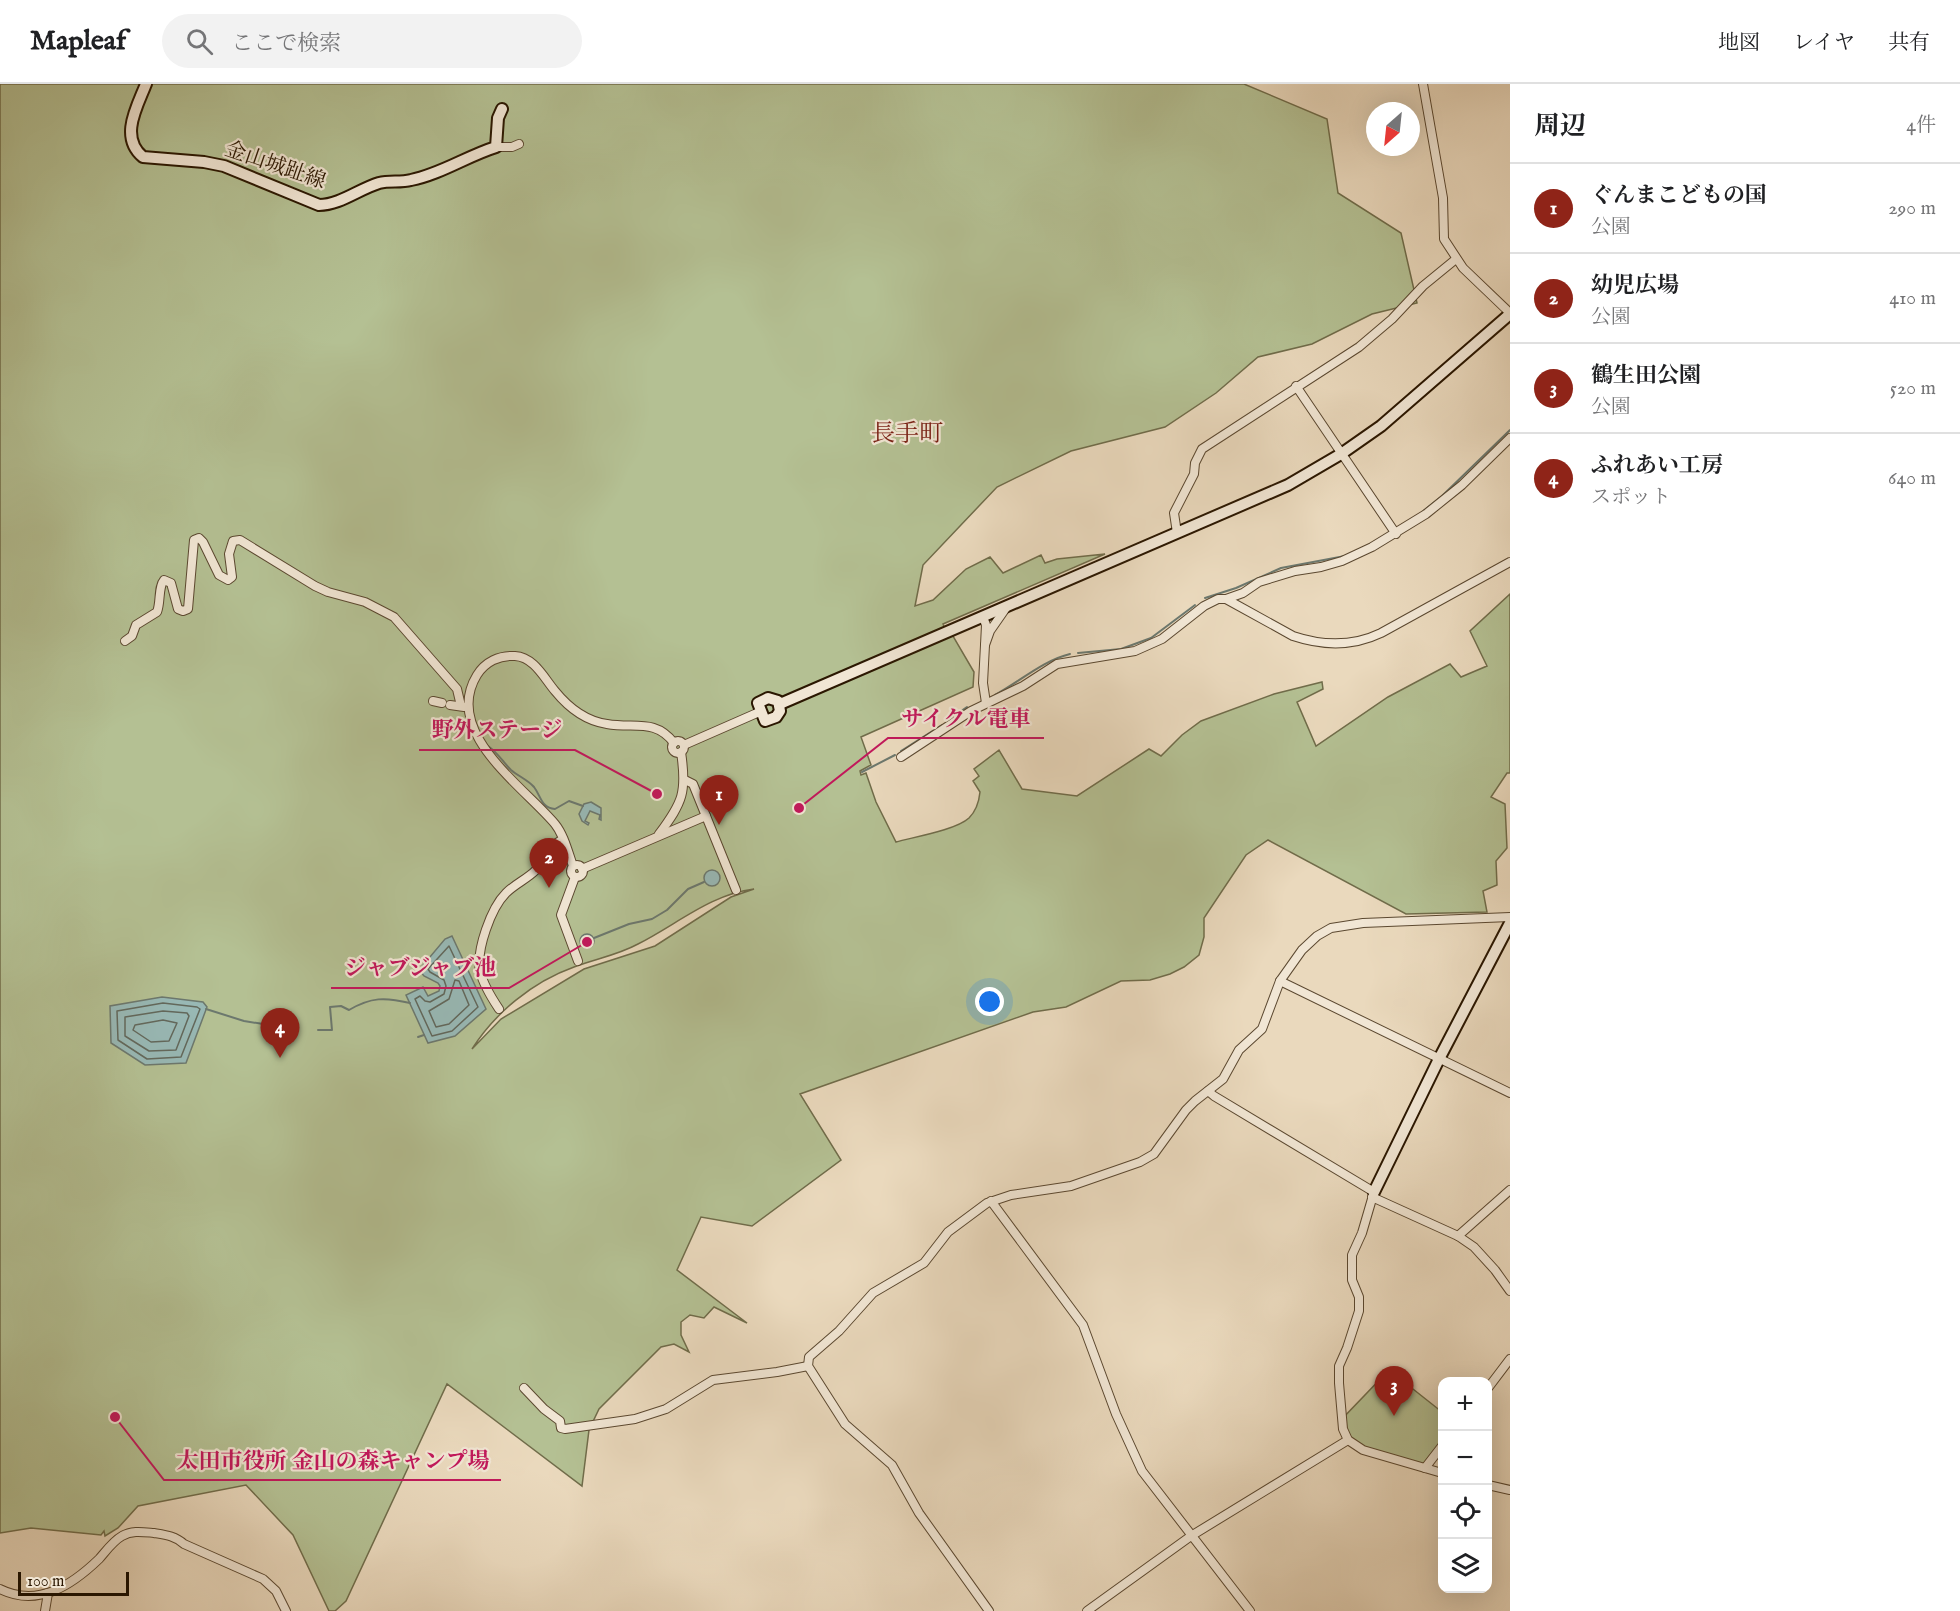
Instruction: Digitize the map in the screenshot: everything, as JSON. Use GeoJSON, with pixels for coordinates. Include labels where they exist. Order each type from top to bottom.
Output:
{"type":"FeatureCollection","features":[{"type":"Feature","properties":{"kind":"street","name":"金山城趾線"},"geometry":{"type":"LineString","coordinates":[[146,84],[134,112],[130,133],[130,140],[143,157],[224,166],[319,205],[332,204],[382,182],[409,181],[427,176],[496,147]]}},
{"type":"Feature","properties":{"kind":"street"},"geometry":{"type":"LineString","coordinates":[[780,704],[1288,486],[1341,454],[1381,426],[1510,314],[1456,259],[1444,239],[1443,198],[1423,84]]}},
{"type":"Feature","properties":{"kind":"street"},"geometry":{"type":"LineString","coordinates":[[502,109],[498,118],[496,147],[512,147],[519,144]]}},
{"type":"Feature","properties":{"kind":"street"},"geometry":{"type":"LineString","coordinates":[[1177,534],[1174,513],[1194,474],[1198,454],[1202,449],[1359,347],[1392,319],[1423,286],[1456,259]]}},
{"type":"Feature","properties":{"kind":"street"},"geometry":{"type":"LineString","coordinates":[[1296,386],[1395,534]]}},
{"type":"Feature","properties":{"kind":"street"},"geometry":{"type":"LineString","coordinates":[[901,757],[986,703],[1003,697],[1057,664],[1129,653],[1153,644],[1204,606],[1218,599],[1226,599],[1243,593],[1259,582],[1295,571],[1342,561],[1372,547],[1426,514],[1462,485],[1510,438]]}},
{"type":"Feature","properties":{"kind":"street"},"geometry":{"type":"LineString","coordinates":[[125,641],[132,636],[136,625],[157,612],[161,599],[161,583],[164,580],[171,583],[178,609],[183,611],[188,609],[194,540],[199,538],[219,575],[228,580],[232,577],[230,550],[233,541],[240,540],[315,586],[365,602],[394,617],[457,689],[470,723],[486,750],[555,825],[563,838],[573,866],[571,873],[575,877]]}},
{"type":"Feature","properties":{"kind":"street"},"geometry":{"type":"LineString","coordinates":[[1226,599],[1293,636],[1304,640],[1345,644],[1366,640],[1381,633],[1510,562]]}},
{"type":"Feature","properties":{"kind":"street"},"geometry":{"type":"LineString","coordinates":[[985,645],[994,624],[1007,606]]}},
{"type":"Feature","properties":{"kind":"street"},"geometry":{"type":"LineString","coordinates":[[983,617],[986,625],[983,683],[986,703]]}},
{"type":"Feature","properties":{"kind":"street"},"geometry":{"type":"LineString","coordinates":[[465,707],[472,686],[485,664],[499,657],[519,656],[532,662],[563,700],[584,716],[608,724],[654,727],[664,732],[674,742],[680,741],[685,780],[682,793],[675,811],[658,836]]}},
{"type":"Feature","properties":{"kind":"street"},"geometry":{"type":"LineString","coordinates":[[433,700],[465,707]]}},
{"type":"Feature","properties":{"kind":"street"},"geometry":{"type":"LineString","coordinates":[[682,748],[757,713]]}},
{"type":"Feature","properties":{"kind":"street"},"geometry":{"type":"LineString","coordinates":[[685,780],[693,784],[736,890]]}},
{"type":"Feature","properties":{"kind":"street"},"geometry":{"type":"LineString","coordinates":[[582,869],[706,816]]}},
{"type":"Feature","properties":{"kind":"street"},"geometry":{"type":"LineString","coordinates":[[499,1009],[483,981],[479,966],[488,925],[504,894],[537,869],[548,851],[563,838]]}},
{"type":"Feature","properties":{"kind":"street"},"geometry":{"type":"LineString","coordinates":[[573,866],[579,866],[582,869]]}},
{"type":"Feature","properties":{"kind":"street"},"geometry":{"type":"LineString","coordinates":[[575,877],[580,876],[582,869]]}},
{"type":"Feature","properties":{"kind":"street"},"geometry":{"type":"LineString","coordinates":[[575,877],[561,915],[578,961]]}},
{"type":"Feature","properties":{"kind":"street"},"geometry":{"type":"LineString","coordinates":[[989,1611],[919,1513],[892,1465],[845,1424],[808,1366],[809,1358],[839,1331],[873,1293],[924,1263],[948,1232],[991,1201],[1011,1195],[1071,1186],[1140,1162],[1158,1150],[1186,1110],[1223,1079],[1239,1050],[1263,1029],[1280,981],[1311,940],[1331,928],[1363,923],[1510,917]]}},
{"type":"Feature","properties":{"kind":"street"},"geometry":{"type":"LineString","coordinates":[[1438,1472],[1363,1450],[1348,1440],[1341,1420],[1339,1366],[1359,1311],[1359,1297],[1352,1280],[1352,1255],[1362,1233],[1373,1195],[1439,1059],[1510,923]]}},
{"type":"Feature","properties":{"kind":"street"},"geometry":{"type":"LineString","coordinates":[[1280,981],[1510,1093]]}},
{"type":"Feature","properties":{"kind":"street"},"geometry":{"type":"LineString","coordinates":[[1208,1091],[1373,1195],[1458,1236],[1479,1251],[1510,1291]]}},
{"type":"Feature","properties":{"kind":"street"},"geometry":{"type":"LineString","coordinates":[[1458,1236],[1510,1190]]}},
{"type":"Feature","properties":{"kind":"street"},"geometry":{"type":"LineString","coordinates":[[991,1201],[1083,1325],[1116,1414],[1142,1471],[1250,1611]]}},
{"type":"Feature","properties":{"kind":"street"},"geometry":{"type":"LineString","coordinates":[[1492,1383],[1510,1359]]}},
{"type":"Feature","properties":{"kind":"street"},"geometry":{"type":"LineString","coordinates":[[524,1388],[544,1409],[560,1421],[561,1428],[565,1429],[635,1419],[666,1409],[706,1382],[713,1380],[808,1366]]}},
{"type":"Feature","properties":{"kind":"street"},"geometry":{"type":"LineString","coordinates":[[1087,1611],[1191,1536],[1348,1440]]}},
{"type":"Feature","properties":{"kind":"street"},"geometry":{"type":"LineString","coordinates":[[1425,1468],[1438,1452]]}},
{"type":"Feature","properties":{"kind":"street"},"geometry":{"type":"LineString","coordinates":[[1492,1486],[1510,1490]]}},
{"type":"Feature","properties":{"kind":"street"},"geometry":{"type":"LineString","coordinates":[[0,1589],[18,1596],[36,1597],[48,1593],[84,1574],[121,1537],[129,1533],[141,1532],[177,1538],[184,1544],[263,1579],[276,1591],[286,1611]]}},
{"type":"Feature","properties":{"kind":"street"},"geometry":{"type":"LineString","coordinates":[[45,1611],[48,1593]]}},
{"type":"Feature","properties":{"kind":"green space"},"geometry":{"type":"Polygon","coordinates":[[[0,84],[1244,84],[1327,119],[1338,193],[1401,233],[1417,303],[1372,314],[1312,344],[1258,357],[1216,393],[1165,427],[1071,451],[997,487],[923,565],[915,606],[933,600],[966,569],[990,557],[1003,573],[1041,555],[1045,563],[1057,559],[1105,554],[943,624],[948,637],[953,636],[974,672],[973,687],[861,737],[871,765],[860,771],[861,775],[866,773],[876,802],[896,842],[945,830],[969,818],[977,806],[980,792],[973,781],[979,776],[974,769],[999,750],[1022,789],[1077,796],[1149,749],[1161,756],[1182,735],[1201,721],[1274,694],[1322,682],[1323,689],[1297,702],[1316,746],[1388,697],[1450,664],[1461,677],[1487,666],[1470,631],[1510,594],[1510,773],[1507,773],[1491,797],[1505,804],[1507,848],[1496,861],[1497,885],[1483,891],[1487,912],[1406,914],[1268,840],[1246,855],[1204,918],[1204,937],[1199,955],[1184,967],[1150,980],[1121,981],[1066,1007],[1033,1012],[800,1094],[841,1160],[752,1226],[701,1217],[677,1270],[747,1323],[714,1307],[704,1318],[690,1315],[681,1322],[681,1335],[689,1352],[674,1344],[661,1347],[599,1409],[589,1430],[582,1486],[447,1384],[346,1601],[335,1611],[329,1611],[293,1535],[246,1485],[138,1506],[118,1528],[105,1536],[104,1531],[101,1535],[31,1528],[0,1533],[0,84]],[[754,889],[723,897],[630,948],[574,967],[544,981],[503,1011],[472,1049],[501,1019],[584,969],[655,946],[731,897],[754,889]]]}},
{"type":"Feature","properties":{"kind":"green space"},"geometry":{"type":"Polygon","coordinates":[[[1389,1370],[1438,1409],[1438,1451],[1425,1468],[1352,1443],[1341,1420],[1389,1370]]]}},
{"type":"Feature","properties":{"kind":"water"},"geometry":{"type":"Polygon","coordinates":[[[591,802],[601,808],[601,820],[600,815],[590,811],[585,821],[589,823],[588,825],[582,821],[579,814],[584,804],[591,802]]]}},
{"type":"Feature","properties":{"kind":"water"},"geometry":{"type":"Polygon","coordinates":[[[709,870],[715,870],[720,878],[718,884],[709,886],[704,881],[704,875],[709,870]]]}},
{"type":"Feature","properties":{"kind":"water"},"geometry":{"type":"Polygon","coordinates":[[[584,934],[590,934],[594,941],[590,948],[584,948],[580,944],[580,938],[584,934]]]}},
{"type":"Feature","properties":{"kind":"water"},"geometry":{"type":"Polygon","coordinates":[[[452,936],[486,1009],[455,1036],[428,1043],[406,995],[423,987],[428,996],[439,991],[438,983],[424,976],[419,970],[445,939],[452,936]]]}},
{"type":"Feature","properties":{"kind":"water"},"geometry":{"type":"Polygon","coordinates":[[[162,997],[203,1002],[207,1007],[186,1063],[145,1065],[111,1043],[110,1006],[162,997]]]}},
{"type":"Feature","properties":{"kind":"waterway"},"geometry":{"type":"LineString","coordinates":[[1422,512],[1442,496],[1510,430]]}},
{"type":"Feature","properties":{"kind":"waterway"},"geometry":{"type":"LineString","coordinates":[[1205,598],[1236,588],[1281,568],[1345,556]]}},
{"type":"Feature","properties":{"kind":"waterway"},"geometry":{"type":"LineString","coordinates":[[1078,653],[1121,649],[1151,638],[1195,605]]}},
{"type":"Feature","properties":{"kind":"waterway"},"geometry":{"type":"LineString","coordinates":[[995,695],[1041,666],[1070,654]]}},
{"type":"Feature","properties":{"kind":"waterway"},"geometry":{"type":"LineString","coordinates":[[948,720],[967,707]]}},
{"type":"Feature","properties":{"kind":"waterway"},"geometry":{"type":"LineString","coordinates":[[901,751],[942,725]]}},
{"type":"Feature","properties":{"kind":"waterway"},"geometry":{"type":"LineString","coordinates":[[488,746],[511,770],[532,785],[542,801],[550,808],[555,809],[569,801],[583,806]]}},
{"type":"Feature","properties":{"kind":"waterway"},"geometry":{"type":"LineString","coordinates":[[862,772],[895,755]]}},
{"type":"Feature","properties":{"kind":"waterway"},"geometry":{"type":"LineString","coordinates":[[594,938],[629,924],[652,919],[667,910],[688,889],[704,882]]}},
{"type":"Feature","properties":{"kind":"waterway"},"geometry":{"type":"LineString","coordinates":[[318,1030],[332,1030],[330,1007],[341,1006],[349,1010],[378,999],[410,1003]]}},
{"type":"Feature","properties":{"kind":"waterway"},"geometry":{"type":"LineString","coordinates":[[206,1009],[244,1021],[282,1027]]}},
{"type":"Feature","properties":{"kind":"waterway"},"geometry":{"type":"LineString","coordinates":[[418,1037],[424,1035]]}},
{"type":"Feature","properties":{"kind":"place","name":"野外ステージ"},"geometry":{"type":"Point","coordinates":[657,794]}},
{"type":"Feature","properties":{"kind":"place","name":"サイクル電車"},"geometry":{"type":"Point","coordinates":[799,808]}},
{"type":"Feature","properties":{"kind":"place","name":"ぐんまこどもの国"},"geometry":{"type":"Point","coordinates":[719,825]}},
{"type":"Feature","properties":{"kind":"place","name":"幼児広場"},"geometry":{"type":"Point","coordinates":[549,888]}},
{"type":"Feature","properties":{"kind":"place","name":"ジャブジャブ池"},"geometry":{"type":"Point","coordinates":[587,942]}},
{"type":"Feature","properties":{"kind":"place","name":"ふれあい工房"},"geometry":{"type":"Point","coordinates":[280,1058]}},
{"type":"Feature","properties":{"kind":"place","name":"鶴生田公園"},"geometry":{"type":"Point","coordinates":[1394,1416]}},
{"type":"Feature","properties":{"kind":"place","name":"太田市役所 金山の森キャンプ場"},"geometry":{"type":"Point","coordinates":[115,1417]}},
{"type":"Feature","properties":{"kind":"district","name":"長手町"},"geometry":{"type":"Point","coordinates":[907,434]}}]}
